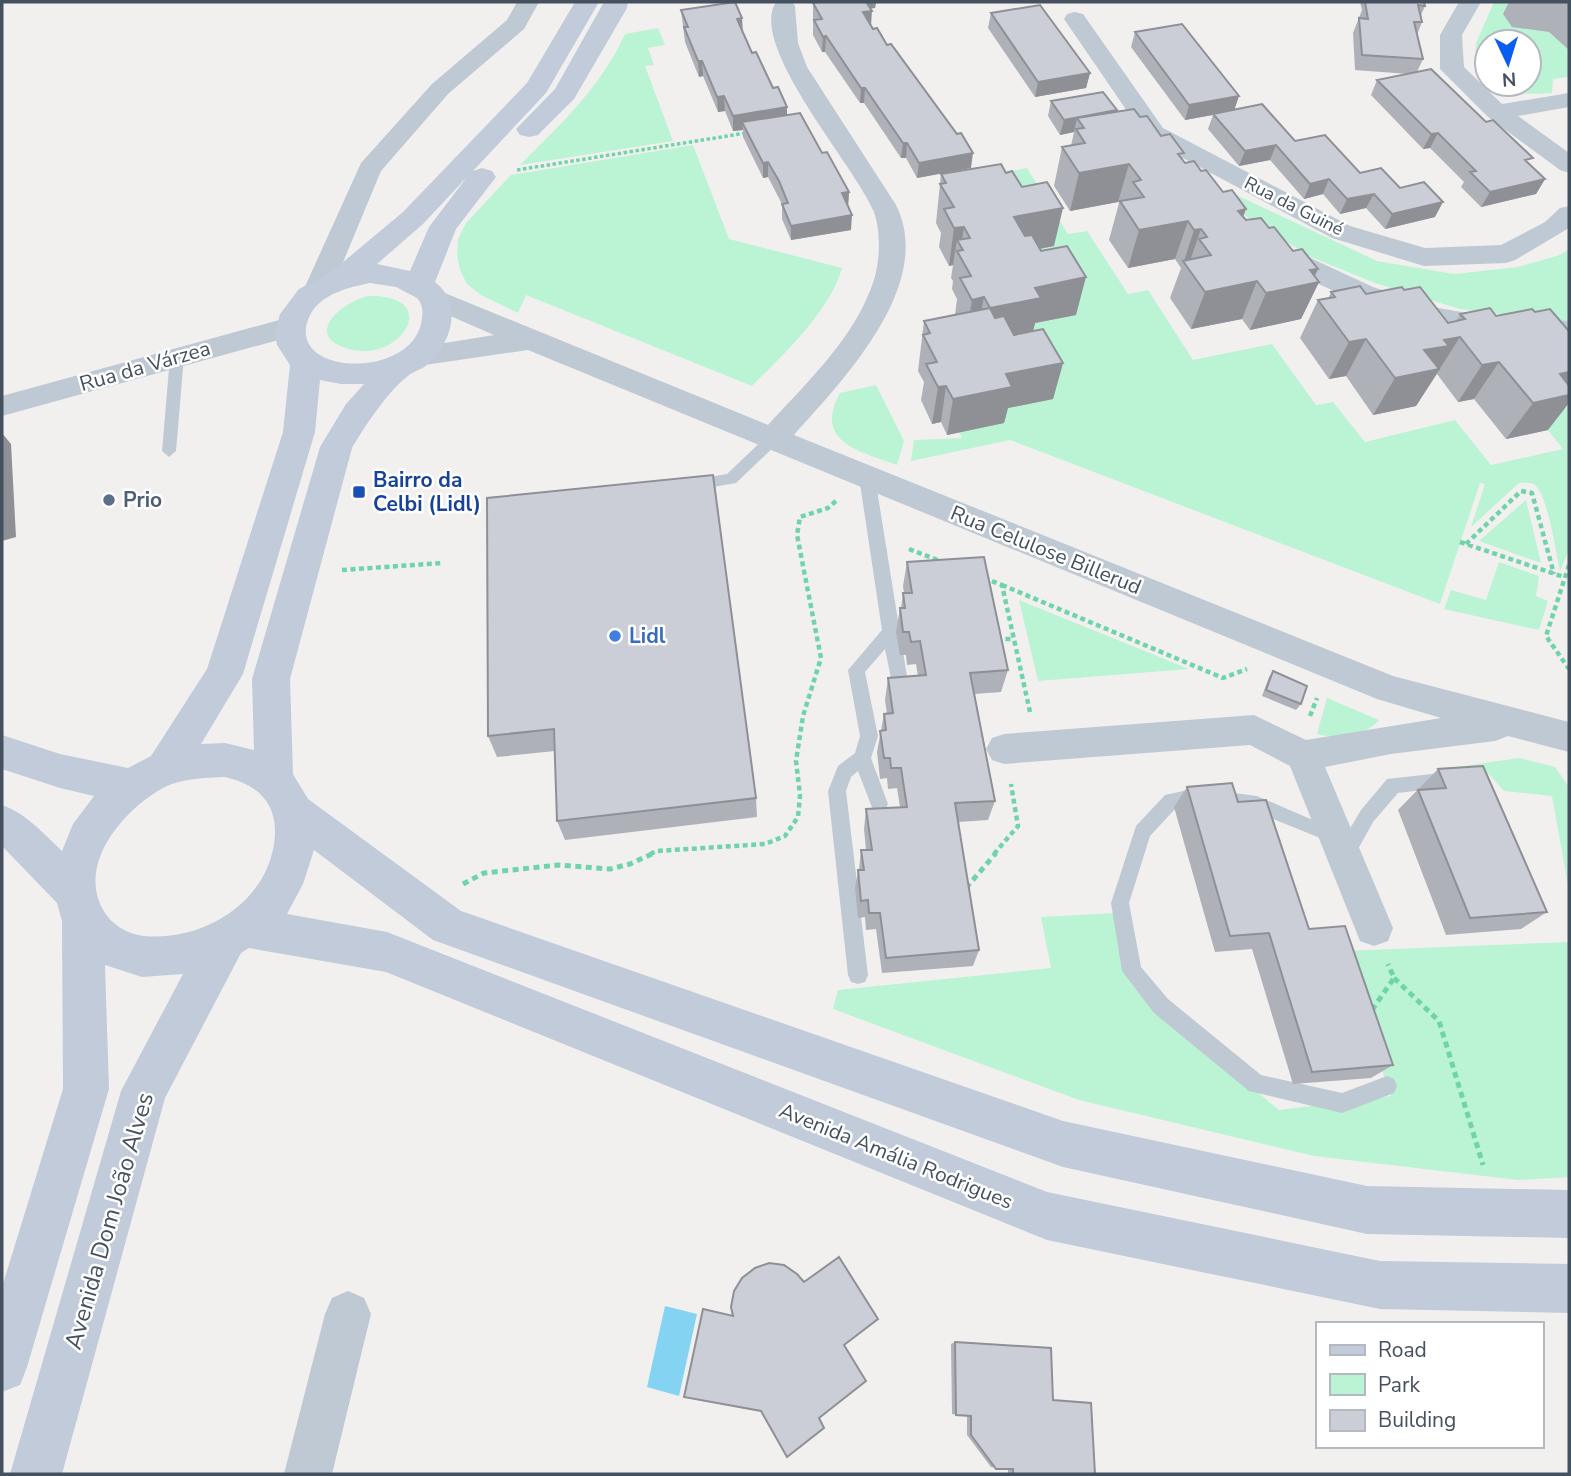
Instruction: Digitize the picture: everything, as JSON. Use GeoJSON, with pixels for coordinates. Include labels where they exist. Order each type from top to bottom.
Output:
{"type":"FeatureCollection","features":[{"type":"Feature","properties":{"kind":"main road"},"geometry":{"type":"LineString","coordinates":[[407,363],[359,374],[330,372],[306,362],[292,346],[289,327],[298,307],[413,218],[537,87],[587,2]]}},
{"type":"Feature","properties":{"kind":"main road"},"geometry":{"type":"LineString","coordinates":[[427,291],[443,227],[483,176],[565,93],[615,8],[615,2]]}},
{"type":"Feature","properties":{"kind":"main road"},"geometry":{"type":"LineString","coordinates":[[2,823],[17,834],[78,906],[101,940],[127,954],[158,957],[191,953],[235,933],[272,901],[290,871],[297,840],[284,796],[271,679],[335,447],[357,412],[432,336],[439,317],[427,291],[397,275],[370,273],[329,285]]}},
{"type":"Feature","properties":{"kind":"main road"},"geometry":{"type":"LineString","coordinates":[[2,1367],[86,1089],[76,863],[87,834],[106,808],[148,777],[224,674],[299,432],[306,362]]}},
{"type":"Feature","properties":{"kind":"main road"},"geometry":{"type":"LineString","coordinates":[[2,752],[60,771],[148,777],[195,761],[225,760],[252,767],[284,796],[448,926],[1063,1144],[1367,1209],[1569,1214]]}},
{"type":"Feature","properties":{"kind":"main road","name":"Avenida Amália Rodrigues"},"geometry":{"type":"LineString","coordinates":[[235,933],[387,952],[1047,1216],[1380,1285],[1569,1289]]}},
{"type":"Feature","properties":{"kind":"main road","name":"Avenida Dom João Alves"},"geometry":{"type":"LineString","coordinates":[[36,1474],[145,1091],[235,933]]}},
{"type":"Feature","properties":{"kind":"street"},"geometry":{"type":"LineString","coordinates":[[329,285],[370,168],[440,89],[516,24],[528,2]]}},
{"type":"Feature","properties":{"kind":"street"},"geometry":{"type":"LineString","coordinates":[[1470,2],[1451,35],[1452,69],[1497,112],[1569,165]]}},
{"type":"Feature","properties":{"kind":"street"},"geometry":{"type":"LineString","coordinates":[[774,438],[837,366],[867,325],[880,302],[891,267],[892,235],[888,215],[850,147],[808,89],[787,48],[780,24],[783,6]]}},
{"type":"Feature","properties":{"kind":"street","name":"Rua da Guiné"},"geometry":{"type":"LineString","coordinates":[[1074,19],[1155,133],[1340,232],[1424,257],[1506,254],[1554,228],[1569,214]]}},
{"type":"Feature","properties":{"kind":"street"},"geometry":{"type":"LineString","coordinates":[[1497,112],[1569,100]]}},
{"type":"Feature","properties":{"kind":"street"},"geometry":{"type":"LineString","coordinates":[[1155,133],[1183,176]]}},
{"type":"Feature","properties":{"kind":"street"},"geometry":{"type":"LineString","coordinates":[[1257,241],[1334,281],[1423,313],[1456,322],[1569,331]]}},
{"type":"Feature","properties":{"kind":"street","name":"Rua Celulose Billerud"},"geometry":{"type":"LineString","coordinates":[[427,291],[530,340],[1389,690],[1569,737]]}},
{"type":"Feature","properties":{"kind":"street","name":"Rua da Várzea"},"geometry":{"type":"LineString","coordinates":[[2,406],[289,327]]}},
{"type":"Feature","properties":{"kind":"street"},"geometry":{"type":"LineString","coordinates":[[407,363],[530,340]]}},
{"type":"Feature","properties":{"kind":"street"},"geometry":{"type":"LineString","coordinates":[[1004,749],[1254,730],[1304,743],[1391,739],[1513,724]]}},
{"type":"Feature","properties":{"kind":"street"},"geometry":{"type":"LineString","coordinates":[[1304,743],[1340,848],[1379,943]]}},
{"type":"Feature","properties":{"kind":"street"},"geometry":{"type":"LineString","coordinates":[[307,1474],[348,1314]]}},
{"type":"Feature","properties":{"kind":"lane"},"geometry":{"type":"LineString","coordinates":[[169,452],[177,357]]}},
{"type":"Feature","properties":{"kind":"lane"},"geometry":{"type":"LineString","coordinates":[[669,487],[731,479],[774,438]]}},
{"type":"Feature","properties":{"kind":"lane"},"geometry":{"type":"LineString","coordinates":[[867,477],[898,684]]}},
{"type":"Feature","properties":{"kind":"lane"},"geometry":{"type":"LineString","coordinates":[[858,975],[837,791],[844,772],[862,758],[869,736],[856,670],[891,632]]}},
{"type":"Feature","properties":{"kind":"lane"},"geometry":{"type":"LineString","coordinates":[[862,758],[879,804]]}},
{"type":"Feature","properties":{"kind":"lane"},"geometry":{"type":"LineString","coordinates":[[1387,1086],[1342,1103],[1256,1084],[1161,1006],[1132,971],[1120,903],[1142,832],[1171,801],[1197,796],[1257,804],[1340,848],[1393,785],[1455,780],[1466,786]]}},
{"type":"Feature","properties":{"kind":"path"},"geometry":{"type":"LineString","coordinates":[[483,176],[750,132]]}},
{"type":"Feature","properties":{"kind":"path"},"geometry":{"type":"LineString","coordinates":[[421,906],[484,873],[558,865],[610,869],[629,864],[657,851],[765,844],[785,836],[798,817],[800,795],[796,761],[803,716],[821,658],[797,535],[800,517],[828,508],[867,477]]}},
{"type":"Feature","properties":{"kind":"path"},"geometry":{"type":"LineString","coordinates":[[1466,544],[1521,491],[1532,493],[1554,574]]}},
{"type":"Feature","properties":{"kind":"path"},"geometry":{"type":"LineString","coordinates":[[876,536],[951,566]]}},
{"type":"Feature","properties":{"kind":"path"},"geometry":{"type":"LineString","coordinates":[[1460,542],[1564,577]]}},
{"type":"Feature","properties":{"kind":"path"},"geometry":{"type":"LineString","coordinates":[[359,569],[442,563]]}},
{"type":"Feature","properties":{"kind":"path"},"geometry":{"type":"LineString","coordinates":[[1569,565],[1546,636],[1569,669]]}},
{"type":"Feature","properties":{"kind":"path"},"geometry":{"type":"LineString","coordinates":[[976,576],[1223,678],[1252,667]]}},
{"type":"Feature","properties":{"kind":"path"},"geometry":{"type":"LineString","coordinates":[[1002,585],[1025,688]]}},
{"type":"Feature","properties":{"kind":"path"},"geometry":{"type":"LineString","coordinates":[[990,639],[1014,639]]}},
{"type":"Feature","properties":{"kind":"path"},"geometry":{"type":"LineString","coordinates":[[1304,743],[1320,691]]}},
{"type":"Feature","properties":{"kind":"path"},"geometry":{"type":"LineString","coordinates":[[961,894],[1018,826],[1013,799]]}},
{"type":"Feature","properties":{"kind":"path"},"geometry":{"type":"LineString","coordinates":[[1379,943],[1394,978],[1439,1021],[1497,1212]]}},
{"type":"Feature","properties":{"kind":"path"},"geometry":{"type":"LineString","coordinates":[[1367,1016],[1394,978]]}},
{"type":"Feature","properties":{"kind":"green space"},"geometry":{"type":"Polygon","coordinates":[[[1494,2],[1569,2],[1569,77],[1553,79],[1552,93],[1543,94],[1543,28],[1483,28],[1494,2]]]}},
{"type":"Feature","properties":{"kind":"green space"},"geometry":{"type":"Polygon","coordinates":[[[658,28],[665,45],[648,48],[654,65],[645,66],[673,141],[520,165],[592,88],[625,34],[658,28]]]}},
{"type":"Feature","properties":{"kind":"green space"},"geometry":{"type":"Polygon","coordinates":[[[693,145],[729,239],[842,268],[817,316],[752,386],[526,295],[518,313],[481,295],[467,284],[457,256],[458,239],[466,223],[511,175],[693,145]]]}},
{"type":"Feature","properties":{"kind":"green space"},"geometry":{"type":"Polygon","coordinates":[[[1027,168],[1068,234],[1087,231],[1128,294],[1148,290],[1193,360],[1272,344],[1316,405],[1333,402],[1365,442],[1455,420],[1491,465],[1563,449],[1532,410],[1569,400],[1569,550],[1560,571],[1544,501],[1535,485],[1529,483],[1519,483],[1471,527],[1485,484],[1480,483],[1440,604],[1010,440],[911,461],[914,440],[962,438],[959,432],[1004,423],[951,205],[939,184],[1027,168]]]}},
{"type":"Feature","properties":{"kind":"green space"},"geometry":{"type":"Polygon","coordinates":[[[1228,191],[1377,261],[1454,274],[1518,267],[1560,255],[1569,249],[1569,322],[1460,309],[1375,283],[1311,257],[1230,206],[1220,193],[1228,191]]]}},
{"type":"Feature","properties":{"kind":"green space"},"geometry":{"type":"Polygon","coordinates":[[[368,296],[391,298],[404,306],[409,316],[406,327],[398,338],[385,347],[368,351],[335,344],[328,337],[330,321],[346,306],[368,296]]]}},
{"type":"Feature","properties":{"kind":"green space"},"geometry":{"type":"Polygon","coordinates":[[[876,385],[904,441],[897,465],[868,455],[844,442],[836,434],[832,423],[833,410],[840,393],[876,385]]]}},
{"type":"Feature","properties":{"kind":"green space"},"geometry":{"type":"Polygon","coordinates":[[[1526,500],[1541,563],[1479,541],[1526,500]]]}},
{"type":"Feature","properties":{"kind":"green space"},"geometry":{"type":"Polygon","coordinates":[[[1499,562],[1539,576],[1536,596],[1548,601],[1539,630],[1444,609],[1451,590],[1486,600],[1499,562]]]}},
{"type":"Feature","properties":{"kind":"green space"},"geometry":{"type":"Polygon","coordinates":[[[1019,600],[1189,669],[1038,681],[1019,600]]]}},
{"type":"Feature","properties":{"kind":"green space"},"geometry":{"type":"Polygon","coordinates":[[[1327,698],[1379,720],[1359,733],[1333,736],[1317,734],[1327,698]]]}},
{"type":"Feature","properties":{"kind":"green space"},"geometry":{"type":"Polygon","coordinates":[[[1519,758],[1555,767],[1569,787],[1569,891],[1552,796],[1504,791],[1488,773],[1457,767],[1519,758]]]}},
{"type":"Feature","properties":{"kind":"green space"},"geometry":{"type":"Polygon","coordinates":[[[1116,913],[1155,1007],[1279,1110],[1391,1096],[1342,951],[1569,942],[1569,1177],[1518,1180],[1314,1156],[1079,1100],[833,1009],[838,990],[1051,968],[1041,917],[1116,913]]]}},
{"type":"Feature","properties":{"kind":"water"},"geometry":{"type":"Polygon","coordinates":[[[665,1306],[697,1314],[679,1396],[647,1387],[665,1306]]]}},
{"type":"Feature","properties":{"kind":"building"},"geometry":{"type":"Polygon","coordinates":[[[735,2],[742,18],[737,19],[752,53],[756,52],[773,88],[778,87],[787,107],[733,116],[724,96],[717,97],[702,61],[698,61],[684,27],[688,27],[681,10],[735,2]]]}},
{"type":"Feature","properties":{"kind":"building"},"geometry":{"type":"Polygon","coordinates":[[[866,2],[872,11],[863,12],[873,29],[877,28],[887,45],[891,44],[957,134],[961,133],[973,153],[919,163],[865,88],[861,88],[826,36],[823,37],[814,20],[822,19],[813,3],[866,2]]]}},
{"type":"Feature","properties":{"kind":"building"},"geometry":{"type":"Polygon","coordinates":[[[1365,2],[1424,2],[1425,6],[1418,5],[1422,22],[1414,22],[1423,59],[1362,55],[1359,18],[1368,19],[1365,2]]]}},
{"type":"Feature","properties":{"kind":"building"},"geometry":{"type":"Polygon","coordinates":[[[1040,5],[1090,73],[1038,82],[991,13],[1040,5]]]}},
{"type":"Feature","properties":{"kind":"building"},"geometry":{"type":"Polygon","coordinates":[[[1182,24],[1239,96],[1189,105],[1135,32],[1182,24]]]}},
{"type":"Feature","properties":{"kind":"building"},"geometry":{"type":"Polygon","coordinates":[[[1431,69],[1486,122],[1493,120],[1533,158],[1525,160],[1545,179],[1490,192],[1470,172],[1476,171],[1438,133],[1431,134],[1377,80],[1431,69]]]}},
{"type":"Feature","properties":{"kind":"building"},"geometry":{"type":"Polygon","coordinates":[[[1103,92],[1117,110],[1064,120],[1051,101],[1103,92]]]}},
{"type":"Feature","properties":{"kind":"building"},"geometry":{"type":"Polygon","coordinates":[[[1262,104],[1295,141],[1325,135],[1360,173],[1381,168],[1400,188],[1424,182],[1443,202],[1392,214],[1374,194],[1347,199],[1329,179],[1310,184],[1276,145],[1245,151],[1213,114],[1262,104]]]}},
{"type":"Feature","properties":{"kind":"building"},"geometry":{"type":"Polygon","coordinates":[[[1134,109],[1140,117],[1147,116],[1161,136],[1170,134],[1184,153],[1178,154],[1185,163],[1194,161],[1201,171],[1206,170],[1223,192],[1232,190],[1246,209],[1238,211],[1246,220],[1261,218],[1269,228],[1274,227],[1293,251],[1302,249],[1318,269],[1310,270],[1319,282],[1266,293],[1257,281],[1205,292],[1183,261],[1211,255],[1199,239],[1207,237],[1201,229],[1194,230],[1188,221],[1139,230],[1120,201],[1144,197],[1133,182],[1141,180],[1129,164],[1079,173],[1062,147],[1085,143],[1076,129],[1084,128],[1077,118],[1134,109]]]}},
{"type":"Feature","properties":{"kind":"building"},"geometry":{"type":"Polygon","coordinates":[[[800,113],[822,153],[827,152],[849,192],[842,193],[852,215],[791,226],[782,204],[788,203],[779,181],[768,162],[763,163],[742,122],[800,113]]]}},
{"type":"Feature","properties":{"kind":"building"},"geometry":{"type":"Polygon","coordinates":[[[1001,164],[1006,173],[1012,171],[1022,187],[1047,182],[1063,208],[1014,217],[1025,236],[1032,235],[1041,251],[1067,246],[1086,277],[1035,288],[1041,298],[990,308],[984,297],[972,300],[960,278],[971,276],[957,251],[963,250],[957,240],[970,238],[964,227],[954,228],[944,209],[954,207],[940,184],[946,183],[941,174],[1001,164]]]}},
{"type":"Feature","properties":{"kind":"building"},"geometry":{"type":"Polygon","coordinates":[[[1360,286],[1366,294],[1402,287],[1404,290],[1420,287],[1448,323],[1465,319],[1460,314],[1490,308],[1496,316],[1532,309],[1535,312],[1550,309],[1569,331],[1569,372],[1560,374],[1569,386],[1569,395],[1533,403],[1499,362],[1482,365],[1460,337],[1444,340],[1449,346],[1424,350],[1439,369],[1395,378],[1366,339],[1349,342],[1318,300],[1335,297],[1331,292],[1360,286]]]}},
{"type":"Feature","properties":{"kind":"building"},"geometry":{"type":"Polygon","coordinates":[[[990,308],[995,318],[1004,316],[1014,335],[1043,329],[1063,363],[1006,374],[1012,387],[953,399],[946,386],[938,387],[926,364],[937,362],[923,335],[930,333],[924,321],[990,308]]]}},
{"type":"Feature","properties":{"kind":"building","name":"Lidl"},"geometry":{"type":"Polygon","coordinates":[[[713,475],[756,798],[557,821],[554,729],[488,736],[487,498],[713,475]]]}},
{"type":"Feature","properties":{"kind":"building"},"geometry":{"type":"Polygon","coordinates":[[[984,557],[1008,670],[970,673],[995,801],[955,803],[979,950],[886,958],[880,913],[869,913],[868,900],[861,901],[858,870],[864,870],[861,850],[872,850],[866,809],[907,807],[901,768],[891,768],[890,758],[884,758],[880,731],[886,730],[884,714],[893,713],[888,678],[926,675],[920,641],[911,642],[909,632],[903,632],[900,608],[905,608],[903,593],[912,593],[907,562],[984,557]]]}},
{"type":"Feature","properties":{"kind":"building"},"geometry":{"type":"Polygon","coordinates":[[[1273,671],[1307,686],[1301,704],[1266,690],[1273,671]]]}},
{"type":"Feature","properties":{"kind":"building"},"geometry":{"type":"Polygon","coordinates":[[[1483,766],[1547,912],[1470,918],[1418,790],[1446,788],[1438,769],[1483,766]]]}},
{"type":"Feature","properties":{"kind":"building"},"geometry":{"type":"Polygon","coordinates":[[[1232,783],[1238,802],[1266,800],[1309,929],[1345,926],[1393,1065],[1312,1072],[1269,933],[1230,936],[1187,787],[1232,783]]]}},
{"type":"Feature","properties":{"kind":"building"},"geometry":{"type":"Polygon","coordinates":[[[839,1257],[878,1319],[844,1345],[866,1381],[819,1418],[824,1428],[787,1457],[761,1411],[684,1397],[703,1309],[733,1316],[731,1307],[734,1291],[742,1278],[755,1268],[769,1263],[784,1265],[804,1282],[839,1257]]]}},
{"type":"Feature","properties":{"kind":"building"},"geometry":{"type":"Polygon","coordinates":[[[955,1342],[1051,1348],[1053,1400],[1091,1403],[1095,1474],[1013,1474],[1013,1469],[996,1469],[971,1435],[971,1416],[956,1415],[955,1342]]]}},
{"type":"Feature","properties":{"kind":"place","name":"Bairro da Celbi (Lidl)"},"geometry":{"type":"Point","coordinates":[359,492]}},
{"type":"Feature","properties":{"kind":"place","name":"Prio"},"geometry":{"type":"Point","coordinates":[109,500]}},
{"type":"Feature","properties":{"kind":"place","name":"Lidl"},"geometry":{"type":"Point","coordinates":[615,636]}}]}
